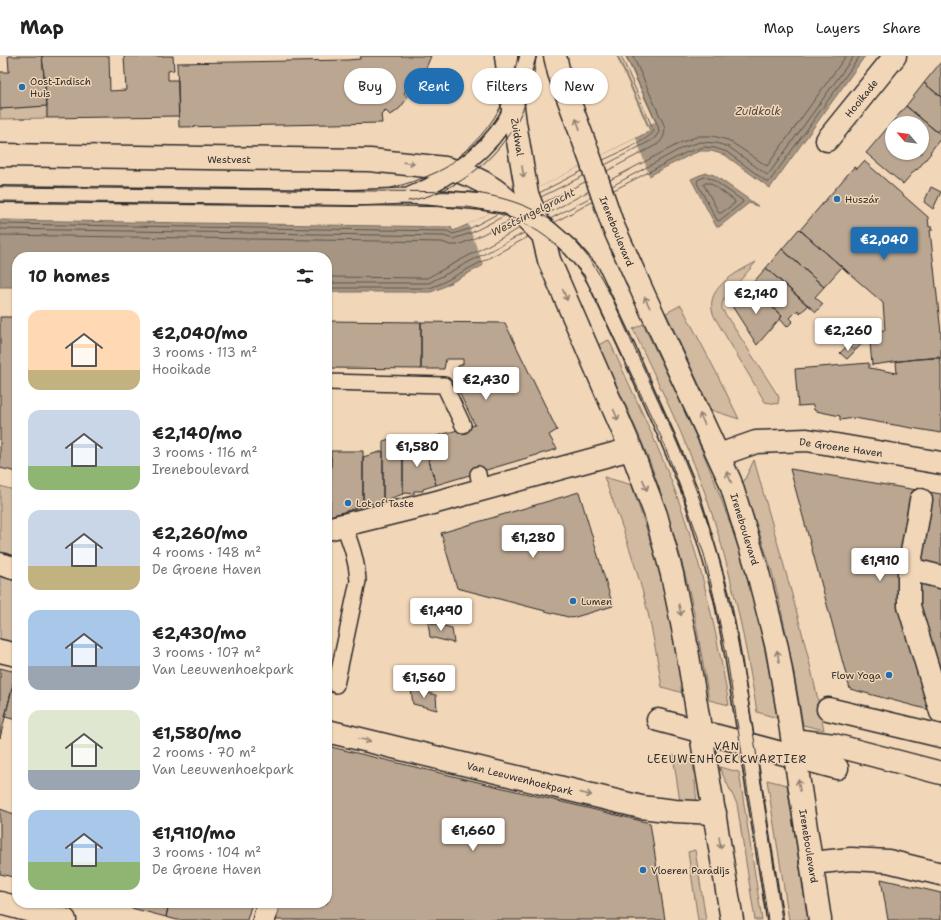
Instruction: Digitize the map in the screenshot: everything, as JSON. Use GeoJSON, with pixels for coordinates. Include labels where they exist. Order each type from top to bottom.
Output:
{"type":"FeatureCollection","features":[{"type":"Feature","properties":{"kind":"street","name":"Zuidwal"},"geometry":{"type":"LineString","coordinates":[[506,56],[513,106],[523,211]]}},
{"type":"Feature","properties":{"kind":"street","name":"Ireneboulevard"},"geometry":{"type":"LineString","coordinates":[[555,56],[559,73],[613,226],[730,481],[760,580],[777,648],[820,920]]}},
{"type":"Feature","properties":{"kind":"street","name":"Hooikade"},"geometry":{"type":"LineString","coordinates":[[827,140],[895,56]]}},
{"type":"Feature","properties":{"kind":"street","name":"Westvest"},"geometry":{"type":"LineString","coordinates":[[0,155],[370,160],[457,170],[487,184],[523,211]]}},
{"type":"Feature","properties":{"kind":"street"},"geometry":{"type":"LineString","coordinates":[[523,211],[549,260],[631,449],[656,515],[672,574],[685,638],[732,920]]}},
{"type":"Feature","properties":{"kind":"street","name":"De Groene Haven"},"geometry":{"type":"LineString","coordinates":[[719,455],[756,442],[807,440],[941,463]]}},
{"type":"Feature","properties":{"kind":"street"},"geometry":{"type":"LineString","coordinates":[[335,528],[480,482],[631,449]]}},
{"type":"Feature","properties":{"kind":"street"},"geometry":{"type":"LineString","coordinates":[[828,709],[940,724],[909,606],[910,569],[921,500]]}},
{"type":"Feature","properties":{"kind":"street"},"geometry":{"type":"LineString","coordinates":[[0,564],[12,568]]}},
{"type":"Feature","properties":{"kind":"street"},"geometry":{"type":"LineString","coordinates":[[910,569],[941,577]]}},
{"type":"Feature","properties":{"kind":"street"},"geometry":{"type":"LineString","coordinates":[[0,651],[12,654]]}},
{"type":"Feature","properties":{"kind":"street"},"geometry":{"type":"LineString","coordinates":[[658,720],[748,744],[794,748],[834,745],[941,773]]}},
{"type":"Feature","properties":{"kind":"street","name":"Van Leeuwenhoekpark"},"geometry":{"type":"LineString","coordinates":[[332,731],[641,807],[675,811],[715,813]]}},
{"type":"Feature","properties":{"kind":"street"},"geometry":{"type":"LineString","coordinates":[[794,748],[837,768]]}},
{"type":"Feature","properties":{"kind":"street"},"geometry":{"type":"LineString","coordinates":[[811,863],[851,859],[888,861],[941,874]]}},
{"type":"Feature","properties":{"kind":"street"},"geometry":{"type":"LineString","coordinates":[[0,903],[12,906]]}},
{"type":"Feature","properties":{"kind":"street"},"geometry":{"type":"LineString","coordinates":[[19,908],[65,920]]}},
{"type":"Feature","properties":{"kind":"street"},"geometry":{"type":"LineString","coordinates":[[264,920],[267,908]]}},
{"type":"Feature","properties":{"kind":"lane"},"geometry":{"type":"LineString","coordinates":[[407,196],[457,170],[482,150],[494,138],[513,106],[528,56]]}},
{"type":"Feature","properties":{"kind":"lane"},"geometry":{"type":"LineString","coordinates":[[0,194],[353,198],[407,196],[455,199],[523,211]]}},
{"type":"Feature","properties":{"kind":"lane","name":"Westvest"},"geometry":{"type":"LineString","coordinates":[[523,211],[546,226],[571,248],[591,271],[667,437],[690,494],[722,599],[748,744]]}},
{"type":"Feature","properties":{"kind":"lane"},"geometry":{"type":"LineString","coordinates":[[332,382],[444,385],[463,425]]}},
{"type":"Feature","properties":{"kind":"lane"},"geometry":{"type":"LineString","coordinates":[[335,528],[354,552],[358,568],[358,581],[336,685]]}},
{"type":"Feature","properties":{"kind":"lane"},"geometry":{"type":"LineString","coordinates":[[748,744],[775,920]]}},
{"type":"Feature","properties":{"kind":"shaded area"},"geometry":{"type":"Polygon","coordinates":[[[47,106],[47,118],[0,119],[0,109],[47,106]]]}},
{"type":"Feature","properties":{"kind":"shaded area"},"geometry":{"type":"Polygon","coordinates":[[[756,262],[724,299],[722,309],[779,397],[778,404],[765,402],[715,318],[712,308],[712,299],[716,291],[723,283],[739,271],[756,262]]]}},
{"type":"Feature","properties":{"kind":"shaded area"},"geometry":{"type":"Polygon","coordinates":[[[681,305],[739,419],[711,410],[666,313],[681,305]]]}},
{"type":"Feature","properties":{"kind":"shaded area"},"geometry":{"type":"Polygon","coordinates":[[[643,324],[705,458],[738,547],[759,622],[777,718],[757,712],[742,629],[722,547],[705,493],[689,451],[633,329],[643,324]]]}},
{"type":"Feature","properties":{"kind":"shaded area"},"geometry":{"type":"Polygon","coordinates":[[[609,340],[657,445],[690,534],[710,607],[729,705],[709,700],[690,595],[668,517],[643,445],[598,345],[609,340]]]}},
{"type":"Feature","properties":{"kind":"shaded area"},"geometry":{"type":"Polygon","coordinates":[[[754,460],[801,628],[824,730],[803,725],[793,667],[777,591],[758,528],[742,485],[754,460]]]}},
{"type":"Feature","properties":{"kind":"shaded area"},"geometry":{"type":"Polygon","coordinates":[[[604,477],[632,485],[652,546],[661,582],[683,693],[662,687],[644,597],[626,537],[604,477]]]}},
{"type":"Feature","properties":{"kind":"shaded area"},"geometry":{"type":"Polygon","coordinates":[[[0,486],[12,490],[12,647],[0,644],[0,486]]]}},
{"type":"Feature","properties":{"kind":"shaded area"},"geometry":{"type":"Polygon","coordinates":[[[673,755],[693,760],[697,804],[680,802],[673,755]]]}},
{"type":"Feature","properties":{"kind":"shaded area"},"geometry":{"type":"Polygon","coordinates":[[[719,767],[739,772],[762,920],[755,920],[737,804],[719,767]]]}},
{"type":"Feature","properties":{"kind":"shaded area"},"geometry":{"type":"Polygon","coordinates":[[[767,780],[787,785],[808,920],[789,920],[767,780]]]}},
{"type":"Feature","properties":{"kind":"shaded area"},"geometry":{"type":"Polygon","coordinates":[[[695,850],[706,920],[698,920],[688,852],[695,850]]]}},
{"type":"Feature","properties":{"kind":"water"},"geometry":{"type":"Polygon","coordinates":[[[617,56],[865,56],[770,188],[725,155],[711,151],[701,151],[664,168],[431,292],[332,292],[332,252],[12,252],[12,287],[0,287],[0,220],[451,227],[453,231],[650,131],[617,56]]]}},
{"type":"Feature","properties":{"kind":"water"},"geometry":{"type":"Polygon","coordinates":[[[707,173],[714,175],[758,206],[749,203],[719,227],[716,226],[691,179],[707,173]]]}},
{"type":"Feature","properties":{"kind":"pier"},"geometry":{"type":"Polygon","coordinates":[[[619,56],[625,56],[655,122],[649,124],[619,56]]]}},
{"type":"Feature","properties":{"kind":"pier"},"geometry":{"type":"Polygon","coordinates":[[[636,138],[650,178],[484,267],[468,224],[636,138]]]}},
{"type":"Feature","properties":{"kind":"building","name":"Oost-Indisch Huis"},"geometry":{"type":"Polygon","coordinates":[[[8,56],[42,56],[47,106],[0,109],[0,72],[9,72],[8,56]]]}},
{"type":"Feature","properties":{"kind":"building"},"geometry":{"type":"Polygon","coordinates":[[[42,56],[109,56],[110,91],[126,90],[124,56],[173,56],[174,70],[168,71],[168,80],[178,80],[179,116],[47,118],[42,56]]]}},
{"type":"Feature","properties":{"kind":"building"},"geometry":{"type":"Polygon","coordinates":[[[361,56],[431,56],[426,68],[404,68],[404,103],[400,108],[390,115],[385,110],[381,114],[382,123],[179,127],[177,63],[360,59],[361,56]]]}},
{"type":"Feature","properties":{"kind":"building"},"geometry":{"type":"Polygon","coordinates":[[[941,62],[941,97],[924,83],[941,62]]]}},
{"type":"Feature","properties":{"kind":"building"},"geometry":{"type":"Polygon","coordinates":[[[924,83],[941,97],[941,128],[937,132],[929,125],[929,116],[918,116],[906,106],[924,83]]]}},
{"type":"Feature","properties":{"kind":"building"},"geometry":{"type":"Polygon","coordinates":[[[906,106],[918,116],[897,116],[906,106]]]}},
{"type":"Feature","properties":{"kind":"building"},"geometry":{"type":"Polygon","coordinates":[[[929,125],[941,135],[941,138],[930,152],[931,153],[929,155],[929,125]]]}},
{"type":"Feature","properties":{"kind":"building"},"geometry":{"type":"Polygon","coordinates":[[[885,131],[885,160],[925,160],[903,184],[866,153],[885,131]]]}},
{"type":"Feature","properties":{"kind":"building"},"geometry":{"type":"Polygon","coordinates":[[[864,161],[928,217],[929,227],[932,227],[932,230],[930,230],[941,333],[941,358],[916,359],[872,365],[869,331],[885,330],[883,303],[800,230],[854,167],[857,169],[864,161]]]}},
{"type":"Feature","properties":{"kind":"building"},"geometry":{"type":"Polygon","coordinates":[[[931,187],[941,192],[933,209],[924,202],[931,187]]]}},
{"type":"Feature","properties":{"kind":"building"},"geometry":{"type":"Polygon","coordinates":[[[799,229],[850,274],[842,267],[824,287],[782,249],[799,229]]]}},
{"type":"Feature","properties":{"kind":"building"},"geometry":{"type":"Polygon","coordinates":[[[782,249],[824,287],[815,297],[823,304],[816,312],[766,268],[782,249]]]}},
{"type":"Feature","properties":{"kind":"building"},"geometry":{"type":"Polygon","coordinates":[[[766,268],[808,306],[800,313],[798,310],[790,318],[793,321],[787,327],[780,319],[782,316],[749,287],[766,268]]]}},
{"type":"Feature","properties":{"kind":"building"},"geometry":{"type":"Polygon","coordinates":[[[749,287],[782,316],[757,345],[732,306],[749,287]]]}},
{"type":"Feature","properties":{"kind":"building"},"geometry":{"type":"Polygon","coordinates":[[[0,317],[12,317],[12,471],[0,468],[0,317]]]}},
{"type":"Feature","properties":{"kind":"building"},"geometry":{"type":"Polygon","coordinates":[[[332,321],[421,322],[421,369],[332,368],[332,321]]]}},
{"type":"Feature","properties":{"kind":"building"},"geometry":{"type":"Polygon","coordinates":[[[421,322],[505,323],[557,430],[549,435],[557,449],[436,485],[423,440],[475,425],[457,388],[458,366],[463,364],[463,359],[446,359],[444,369],[421,369],[421,322]]]}},
{"type":"Feature","properties":{"kind":"building"},"geometry":{"type":"Polygon","coordinates":[[[858,334],[865,340],[856,350],[849,343],[858,334]]]}},
{"type":"Feature","properties":{"kind":"building"},"geometry":{"type":"Polygon","coordinates":[[[848,345],[855,351],[847,359],[840,353],[848,345]]]}},
{"type":"Feature","properties":{"kind":"building"},"geometry":{"type":"Polygon","coordinates":[[[939,357],[941,365],[941,433],[854,418],[840,420],[840,416],[814,410],[813,405],[798,406],[795,369],[869,363],[869,368],[897,373],[896,362],[898,361],[939,357]]]}},
{"type":"Feature","properties":{"kind":"building"},"geometry":{"type":"Polygon","coordinates":[[[403,435],[403,494],[383,501],[383,441],[403,435]]]}},
{"type":"Feature","properties":{"kind":"building"},"geometry":{"type":"Polygon","coordinates":[[[423,440],[436,485],[423,489],[423,491],[414,491],[414,494],[403,494],[403,445],[423,440]]]}},
{"type":"Feature","properties":{"kind":"building"},"geometry":{"type":"Polygon","coordinates":[[[332,451],[363,451],[363,506],[332,515],[332,451]]]}},
{"type":"Feature","properties":{"kind":"building"},"geometry":{"type":"Polygon","coordinates":[[[383,451],[383,501],[363,506],[363,457],[383,451]]]}},
{"type":"Feature","properties":{"kind":"building"},"geometry":{"type":"Polygon","coordinates":[[[790,469],[941,494],[941,713],[850,689],[790,469]]]}},
{"type":"Feature","properties":{"kind":"building"},"geometry":{"type":"Polygon","coordinates":[[[579,492],[613,606],[572,618],[457,588],[441,533],[579,492]]]}},
{"type":"Feature","properties":{"kind":"building"},"geometry":{"type":"Polygon","coordinates":[[[428,622],[452,628],[454,643],[430,637],[428,622]]]}},
{"type":"Feature","properties":{"kind":"building"},"geometry":{"type":"Polygon","coordinates":[[[0,668],[12,671],[12,688],[0,738],[0,668]]]}},
{"type":"Feature","properties":{"kind":"building"},"geometry":{"type":"Polygon","coordinates":[[[12,688],[12,719],[5,717],[12,688]]]}},
{"type":"Feature","properties":{"kind":"building"},"geometry":{"type":"Polygon","coordinates":[[[411,689],[436,695],[437,710],[413,704],[411,689]]]}},
{"type":"Feature","properties":{"kind":"building"},"geometry":{"type":"Polygon","coordinates":[[[332,747],[650,823],[665,920],[272,920],[275,908],[332,908],[332,747]]]}},
{"type":"Feature","properties":{"kind":"building"},"geometry":{"type":"Polygon","coordinates":[[[0,809],[12,813],[12,877],[0,874],[0,809]]]}},
{"type":"Feature","properties":{"kind":"building"},"geometry":{"type":"Polygon","coordinates":[[[881,879],[941,893],[941,920],[888,920],[881,879]]]}},
{"type":"Feature","properties":{"kind":"building"},"geometry":{"type":"Polygon","coordinates":[[[132,908],[168,908],[166,917],[132,908]]]}},
{"type":"Feature","properties":{"kind":"building"},"geometry":{"type":"Polygon","coordinates":[[[168,908],[251,908],[247,920],[177,920],[166,917],[168,908]]]}},
{"type":"Feature","properties":{"kind":"tram line"},"geometry":{"type":"LineString","coordinates":[[391,188],[419,180],[445,168],[481,135],[490,124],[505,99],[515,71],[518,56]]}},
{"type":"Feature","properties":{"kind":"tram line"},"geometry":{"type":"LineString","coordinates":[[408,201],[433,194],[457,183],[478,168],[497,150],[512,129],[524,106],[532,82],[536,56]]}},
{"type":"Feature","properties":{"kind":"tram line"},"geometry":{"type":"LineString","coordinates":[[0,187],[470,192],[519,204],[541,214],[562,229],[587,256],[606,287],[681,452],[709,526],[733,616],[752,725],[782,920]]}},
{"type":"Feature","properties":{"kind":"tram line"},"geometry":{"type":"LineString","coordinates":[[0,201],[467,207],[507,216],[524,223],[540,232],[554,243],[567,256],[591,289],[662,439],[704,554],[726,652],[768,920]]}},
{"type":"Feature","properties":{"kind":"place","name":"Oost-Indisch Huis"},"geometry":{"type":"Point","coordinates":[22,87]}},
{"type":"Feature","properties":{"kind":"place","name":"Huszár"},"geometry":{"type":"Point","coordinates":[837,199]}},
{"type":"Feature","properties":{"kind":"place","name":"Lot of Taste"},"geometry":{"type":"Point","coordinates":[348,503]}},
{"type":"Feature","properties":{"kind":"place","name":"Lumen"},"geometry":{"type":"Point","coordinates":[573,601]}},
{"type":"Feature","properties":{"kind":"place","name":"Flow Yoga"},"geometry":{"type":"Point","coordinates":[889,675]}},
{"type":"Feature","properties":{"kind":"place","name":"Vloeren Paradijs"},"geometry":{"type":"Point","coordinates":[643,870]}},
{"type":"Feature","properties":{"kind":"district","name":"VAN LEEUWENHOEKKWARTIER"},"geometry":{"type":"Point","coordinates":[727,752]}},
{"type":"Feature","properties":{"kind":"water label","name":"Zuidkolk"},"geometry":{"type":"Point","coordinates":[758,111]}},
{"type":"Feature","properties":{"kind":"water label","name":"Westsingelgracht"},"geometry":{"type":"Point","coordinates":[533,212]}}]}
